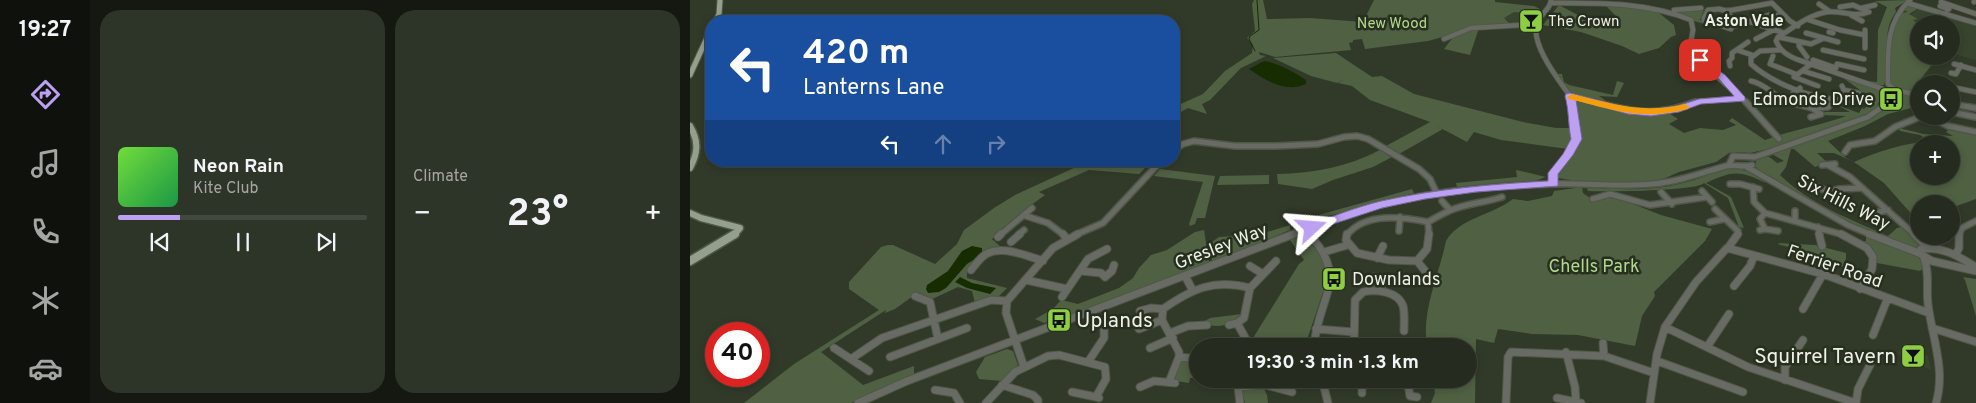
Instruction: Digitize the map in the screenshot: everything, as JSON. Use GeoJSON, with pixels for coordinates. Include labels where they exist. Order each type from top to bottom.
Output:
{"type":"FeatureCollection","features":[{"type":"Feature","properties":{"kind":"main road"},"geometry":{"type":"LineString","coordinates":[[719,15],[720,0]]}},
{"type":"Feature","properties":{"kind":"main road"},"geometry":{"type":"LineString","coordinates":[[690,75],[698,60],[705,39]]}},
{"type":"Feature","properties":{"kind":"main road"},"geometry":{"type":"LineString","coordinates":[[690,126],[698,149],[690,168]]}},
{"type":"Feature","properties":{"kind":"main road"},"geometry":{"type":"LineString","coordinates":[[690,212],[701,218],[740,228],[733,237],[690,261]]}},
{"type":"Feature","properties":{"kind":"street"},"geometry":{"type":"LineString","coordinates":[[1554,184],[1553,173],[1568,155],[1576,139],[1573,124],[1574,108],[1570,96],[1540,50],[1536,24],[1551,2],[1612,0],[1650,4],[1672,11],[1692,21],[1693,30],[1688,52],[1722,77],[1741,99],[1754,109],[1779,139]]}},
{"type":"Feature","properties":{"kind":"street"},"geometry":{"type":"LineString","coordinates":[[1785,16],[1769,15],[1731,29],[1704,19],[1708,10],[1719,9],[1727,11],[1772,3],[1781,9],[1788,21],[1798,26]]}},
{"type":"Feature","properties":{"kind":"street"},"geometry":{"type":"LineString","coordinates":[[1888,89],[1890,29],[1895,16],[1907,4],[1976,23]]}},
{"type":"Feature","properties":{"kind":"street"},"geometry":{"type":"LineString","coordinates":[[1818,5],[1831,12]]}},
{"type":"Feature","properties":{"kind":"street"},"geometry":{"type":"LineString","coordinates":[[1841,6],[1853,5],[1868,11],[1868,14],[1831,12],[1821,14],[1778,37],[1776,42],[1780,50],[1788,56],[1812,62],[1860,69]]}},
{"type":"Feature","properties":{"kind":"street"},"geometry":{"type":"LineString","coordinates":[[1862,8],[1875,5]]}},
{"type":"Feature","properties":{"kind":"street"},"geometry":{"type":"LineString","coordinates":[[1947,10],[1949,9],[1939,5],[1961,6],[1976,14]]}},
{"type":"Feature","properties":{"kind":"street"},"geometry":{"type":"LineString","coordinates":[[1672,11],[1701,8]]}},
{"type":"Feature","properties":{"kind":"street"},"geometry":{"type":"LineString","coordinates":[[1727,11],[1730,16],[1784,34]]}},
{"type":"Feature","properties":{"kind":"street"},"geometry":{"type":"LineString","coordinates":[[1849,14],[1862,20]]}},
{"type":"Feature","properties":{"kind":"street"},"geometry":{"type":"LineString","coordinates":[[1965,19],[1976,14]]}},
{"type":"Feature","properties":{"kind":"street"},"geometry":{"type":"LineString","coordinates":[[1809,20],[1828,23],[1832,32],[1865,32],[1864,46]]}},
{"type":"Feature","properties":{"kind":"street"},"geometry":{"type":"LineString","coordinates":[[1444,39],[1471,28],[1536,24]]}},
{"type":"Feature","properties":{"kind":"street"},"geometry":{"type":"LineString","coordinates":[[1756,39],[1779,27]]}},
{"type":"Feature","properties":{"kind":"street"},"geometry":{"type":"LineString","coordinates":[[1808,34],[1834,42]]}},
{"type":"Feature","properties":{"kind":"street"},"geometry":{"type":"LineString","coordinates":[[1778,37],[1814,44],[1822,39]]}},
{"type":"Feature","properties":{"kind":"street"},"geometry":{"type":"LineString","coordinates":[[1732,65],[1728,61],[1732,58],[1731,53],[1737,50],[1740,45],[1748,42]]}},
{"type":"Feature","properties":{"kind":"street"},"geometry":{"type":"LineString","coordinates":[[1799,42],[1799,46],[1805,56]]}},
{"type":"Feature","properties":{"kind":"street"},"geometry":{"type":"LineString","coordinates":[[1737,50],[1752,55],[1763,51],[1780,50]]}},
{"type":"Feature","properties":{"kind":"street"},"geometry":{"type":"LineString","coordinates":[[1823,50],[1861,58]]}},
{"type":"Feature","properties":{"kind":"street"},"geometry":{"type":"LineString","coordinates":[[1832,73],[1836,66],[1838,54]]}},
{"type":"Feature","properties":{"kind":"street"},"geometry":{"type":"LineString","coordinates":[[1752,55],[1750,62],[1757,70],[1767,76],[1824,97],[1853,102]]}},
{"type":"Feature","properties":{"kind":"street"},"geometry":{"type":"LineString","coordinates":[[1774,57],[1770,64],[1798,76]]}},
{"type":"Feature","properties":{"kind":"street"},"geometry":{"type":"LineString","coordinates":[[1812,62],[1832,73],[1874,86],[1910,94]]}},
{"type":"Feature","properties":{"kind":"street"},"geometry":{"type":"LineString","coordinates":[[1812,62],[1798,76],[1794,77],[1818,86]]}},
{"type":"Feature","properties":{"kind":"street"},"geometry":{"type":"LineString","coordinates":[[1950,73],[1958,75],[1960,65],[1976,70]]}},
{"type":"Feature","properties":{"kind":"street"},"geometry":{"type":"LineString","coordinates":[[1803,71],[1826,77]]}},
{"type":"Feature","properties":{"kind":"street"},"geometry":{"type":"LineString","coordinates":[[1755,81],[1778,98],[1812,108],[1821,114],[1811,117]]}},
{"type":"Feature","properties":{"kind":"street"},"geometry":{"type":"LineString","coordinates":[[1795,104],[1793,93],[1800,88]]}},
{"type":"Feature","properties":{"kind":"street"},"geometry":{"type":"LineString","coordinates":[[1844,99],[1841,94],[1843,88],[1858,93]]}},
{"type":"Feature","properties":{"kind":"street","name":"Gresley Way"},"geometry":{"type":"LineString","coordinates":[[858,403],[907,381],[1014,340],[1305,230],[1380,205],[1476,189],[1554,184],[1629,186],[1663,183],[1730,163],[1740,166],[1751,163],[1785,147],[1868,117],[1882,107],[1888,89]]}},
{"type":"Feature","properties":{"kind":"street"},"geometry":{"type":"LineString","coordinates":[[1960,89],[1976,92]]}},
{"type":"Feature","properties":{"kind":"street"},"geometry":{"type":"LineString","coordinates":[[1570,96],[1628,111],[1651,113],[1679,109],[1699,101],[1741,99]]}},
{"type":"Feature","properties":{"kind":"street"},"geometry":{"type":"LineString","coordinates":[[1812,108],[1817,106],[1828,107],[1830,105]]}},
{"type":"Feature","properties":{"kind":"street"},"geometry":{"type":"LineString","coordinates":[[1960,105],[1976,108]]}},
{"type":"Feature","properties":{"kind":"street"},"geometry":{"type":"LineString","coordinates":[[1960,114],[1976,117]]}},
{"type":"Feature","properties":{"kind":"street"},"geometry":{"type":"LineString","coordinates":[[1845,152],[1849,143],[1875,141],[1895,127],[1910,121]]}},
{"type":"Feature","properties":{"kind":"street"},"geometry":{"type":"LineString","coordinates":[[1944,125],[1976,132]]}},
{"type":"Feature","properties":{"kind":"street"},"geometry":{"type":"LineString","coordinates":[[1180,146],[1194,141],[1236,146],[1318,144],[1344,137],[1357,136],[1368,139],[1420,169],[1430,179],[1437,194]]}},
{"type":"Feature","properties":{"kind":"street","name":"Gresley Way"},"geometry":{"type":"LineString","coordinates":[[1730,163],[1732,157],[1735,156],[1744,157],[1751,163]]}},
{"type":"Feature","properties":{"kind":"street","name":"Six Hills Way"},"geometry":{"type":"LineString","coordinates":[[1751,163],[1757,171],[1826,214],[1940,264]]}},
{"type":"Feature","properties":{"kind":"street"},"geometry":{"type":"LineString","coordinates":[[1828,165],[1847,175],[1928,248]]}},
{"type":"Feature","properties":{"kind":"street"},"geometry":{"type":"LineString","coordinates":[[1024,367],[1006,313],[1007,301],[1053,248],[1067,239],[1103,223],[1130,197],[1155,167]]}},
{"type":"Feature","properties":{"kind":"street"},"geometry":{"type":"LineString","coordinates":[[1807,183],[1829,192],[1841,189],[1862,188]]}},
{"type":"Feature","properties":{"kind":"street"},"geometry":{"type":"LineString","coordinates":[[1730,184],[1756,188],[1752,200],[1757,207],[1765,212],[1850,238],[1863,246],[1873,256],[1873,264],[1860,289]]}},
{"type":"Feature","properties":{"kind":"street"},"geometry":{"type":"LineString","coordinates":[[1661,192],[1672,204]]}},
{"type":"Feature","properties":{"kind":"street"},"geometry":{"type":"LineString","coordinates":[[1593,199],[1603,195],[1618,195],[1646,205],[1710,200],[1702,192]]}},
{"type":"Feature","properties":{"kind":"street"},"geometry":{"type":"LineString","coordinates":[[1426,272],[1417,261],[1378,258],[1357,253],[1348,245],[1346,234],[1357,226],[1384,218],[1428,222],[1450,210],[1469,206],[1472,202],[1485,203],[1500,199]]}},
{"type":"Feature","properties":{"kind":"street"},"geometry":{"type":"LineString","coordinates":[[1442,202],[1450,210]]}},
{"type":"Feature","properties":{"kind":"street"},"geometry":{"type":"LineString","coordinates":[[998,236],[1032,208]]}},
{"type":"Feature","properties":{"kind":"street"},"geometry":{"type":"LineString","coordinates":[[1650,403],[1654,374],[1665,327],[1696,282],[1725,249],[1731,248],[1730,245],[1738,234],[1738,231],[1715,209]]}},
{"type":"Feature","properties":{"kind":"street"},"geometry":{"type":"LineString","coordinates":[[1865,216],[1888,210]]}},
{"type":"Feature","properties":{"kind":"street"},"geometry":{"type":"LineString","coordinates":[[1794,221],[1795,211]]}},
{"type":"Feature","properties":{"kind":"street"},"geometry":{"type":"LineString","coordinates":[[1765,212],[1760,219],[1762,230],[1778,231]]}},
{"type":"Feature","properties":{"kind":"street"},"geometry":{"type":"LineString","coordinates":[[1023,215],[1049,222],[1057,227],[1067,239]]}},
{"type":"Feature","properties":{"kind":"street"},"geometry":{"type":"LineString","coordinates":[[1399,231],[1400,218]]}},
{"type":"Feature","properties":{"kind":"street"},"geometry":{"type":"LineString","coordinates":[[1710,222],[1724,219]]}},
{"type":"Feature","properties":{"kind":"street"},"geometry":{"type":"LineString","coordinates":[[1956,254],[1959,248],[1959,230],[1963,226],[1976,221]]}},
{"type":"Feature","properties":{"kind":"street"},"geometry":{"type":"LineString","coordinates":[[1417,261],[1426,252],[1429,234],[1428,222]]}},
{"type":"Feature","properties":{"kind":"street"},"geometry":{"type":"LineString","coordinates":[[1818,227],[1817,232],[1822,246]]}},
{"type":"Feature","properties":{"kind":"street"},"geometry":{"type":"LineString","coordinates":[[1011,242],[1024,230]]}},
{"type":"Feature","properties":{"kind":"street"},"geometry":{"type":"LineString","coordinates":[[1305,230],[1324,252],[1330,265],[1330,276],[1315,338]]}},
{"type":"Feature","properties":{"kind":"street"},"geometry":{"type":"LineString","coordinates":[[1004,232],[1018,236]]}},
{"type":"Feature","properties":{"kind":"street"},"geometry":{"type":"LineString","coordinates":[[1324,252],[1348,245]]}},
{"type":"Feature","properties":{"kind":"street"},"geometry":{"type":"LineString","coordinates":[[1378,258],[1383,246]]}},
{"type":"Feature","properties":{"kind":"street"},"geometry":{"type":"LineString","coordinates":[[1062,297],[1082,271],[1088,259],[1107,248]]}},
{"type":"Feature","properties":{"kind":"street","name":"Ferrier Road"},"geometry":{"type":"LineString","coordinates":[[1731,248],[1823,274],[1887,300],[1929,313]]}},
{"type":"Feature","properties":{"kind":"street"},"geometry":{"type":"LineString","coordinates":[[1936,403],[1939,396],[1938,375],[1927,301],[1929,267],[1922,255],[1921,249],[1928,248],[1956,254],[1976,267]]}},
{"type":"Feature","properties":{"kind":"street"},"geometry":{"type":"LineString","coordinates":[[972,270],[981,258],[988,253],[999,251],[1043,261]]}},
{"type":"Feature","properties":{"kind":"street"},"geometry":{"type":"LineString","coordinates":[[1734,286],[1750,266],[1754,256]]}},
{"type":"Feature","properties":{"kind":"street"},"geometry":{"type":"LineString","coordinates":[[1229,325],[1237,323],[1244,318],[1250,288],[1276,261]]}},
{"type":"Feature","properties":{"kind":"street"},"geometry":{"type":"LineString","coordinates":[[1961,267],[1966,264],[1966,261]]}},
{"type":"Feature","properties":{"kind":"street"},"geometry":{"type":"LineString","coordinates":[[1082,271],[1101,273],[1105,277],[1112,271],[1114,264]]}},
{"type":"Feature","properties":{"kind":"street"},"geometry":{"type":"LineString","coordinates":[[1929,267],[1940,264],[1976,271]]}},
{"type":"Feature","properties":{"kind":"street"},"geometry":{"type":"LineString","coordinates":[[1250,267],[1263,274]]}},
{"type":"Feature","properties":{"kind":"street"},"geometry":{"type":"LineString","coordinates":[[1803,310],[1823,274]]}},
{"type":"Feature","properties":{"kind":"street"},"geometry":{"type":"LineString","coordinates":[[1185,276],[1192,290]]}},
{"type":"Feature","properties":{"kind":"street"},"geometry":{"type":"LineString","coordinates":[[1026,280],[1067,289]]}},
{"type":"Feature","properties":{"kind":"street"},"geometry":{"type":"LineString","coordinates":[[1140,312],[1151,308],[1162,309],[1192,290],[1220,284],[1250,288]]}},
{"type":"Feature","properties":{"kind":"street"},"geometry":{"type":"LineString","coordinates":[[1354,338],[1355,300],[1359,294],[1368,291],[1393,295],[1400,300],[1403,306],[1404,330]]}},
{"type":"Feature","properties":{"kind":"street"},"geometry":{"type":"LineString","coordinates":[[915,296],[930,302],[938,339]]}},
{"type":"Feature","properties":{"kind":"street"},"geometry":{"type":"LineString","coordinates":[[852,359],[882,338],[991,300],[1007,301]]}},
{"type":"Feature","properties":{"kind":"street"},"geometry":{"type":"LineString","coordinates":[[1873,335],[1887,300]]}},
{"type":"Feature","properties":{"kind":"street"},"geometry":{"type":"LineString","coordinates":[[1140,388],[1154,381],[1172,382],[1179,357],[1172,335],[1162,320],[1162,309]]}},
{"type":"Feature","properties":{"kind":"street"},"geometry":{"type":"LineString","coordinates":[[1707,348],[1729,314]]}},
{"type":"Feature","properties":{"kind":"street"},"geometry":{"type":"LineString","coordinates":[[1139,329],[1162,320]]}},
{"type":"Feature","properties":{"kind":"street"},"geometry":{"type":"LineString","coordinates":[[1150,348],[1185,326],[1203,323]]}},
{"type":"Feature","properties":{"kind":"street"},"geometry":{"type":"LineString","coordinates":[[1237,323],[1243,337]]}},
{"type":"Feature","properties":{"kind":"street"},"geometry":{"type":"LineString","coordinates":[[1665,327],[1748,367],[1831,399],[1856,403],[1858,389],[1870,365]]}},
{"type":"Feature","properties":{"kind":"street"},"geometry":{"type":"LineString","coordinates":[[890,357],[967,328]]}},
{"type":"Feature","properties":{"kind":"street"},"geometry":{"type":"LineString","coordinates":[[1088,362],[1104,338],[1104,328]]}},
{"type":"Feature","properties":{"kind":"street"},"geometry":{"type":"LineString","coordinates":[[1932,328],[1976,342]]}},
{"type":"Feature","properties":{"kind":"street"},"geometry":{"type":"LineString","coordinates":[[1316,329],[1354,332]]}},
{"type":"Feature","properties":{"kind":"street"},"geometry":{"type":"LineString","coordinates":[[1785,380],[1785,367],[1803,340]]}},
{"type":"Feature","properties":{"kind":"street"},"geometry":{"type":"LineString","coordinates":[[1603,343],[1604,356]]}},
{"type":"Feature","properties":{"kind":"street"},"geometry":{"type":"LineString","coordinates":[[834,348],[869,371]]}},
{"type":"Feature","properties":{"kind":"street"},"geometry":{"type":"LineString","coordinates":[[1506,403],[1508,358],[1511,352],[1566,352],[1604,356],[1654,374]]}},
{"type":"Feature","properties":{"kind":"street"},"geometry":{"type":"LineString","coordinates":[[1557,398],[1579,402],[1566,352]]}},
{"type":"Feature","properties":{"kind":"street"},"geometry":{"type":"LineString","coordinates":[[986,403],[1015,372],[1054,354],[1103,366],[1107,370],[1107,378],[1098,398],[1072,392]]}},
{"type":"Feature","properties":{"kind":"street"},"geometry":{"type":"LineString","coordinates":[[1179,357],[1189,358]]}},
{"type":"Feature","properties":{"kind":"street"},"geometry":{"type":"LineString","coordinates":[[1657,361],[1743,392]]}},
{"type":"Feature","properties":{"kind":"street"},"geometry":{"type":"LineString","coordinates":[[1002,386],[1033,395],[1038,400],[1038,403]]}},
{"type":"Feature","properties":{"kind":"street"},"geometry":{"type":"LineString","coordinates":[[1238,388],[1240,403]]}},
{"type":"Feature","properties":{"kind":"street"},"geometry":{"type":"LineString","coordinates":[[1275,388],[1292,392]]}},
{"type":"Feature","properties":{"kind":"street"},"geometry":{"type":"LineString","coordinates":[[1324,388],[1328,403]]}},
{"type":"Feature","properties":{"kind":"street"},"geometry":{"type":"LineString","coordinates":[[1362,388],[1362,393]]}},
{"type":"Feature","properties":{"kind":"street"},"geometry":{"type":"LineString","coordinates":[[1409,388],[1410,396],[1417,397]]}},
{"type":"Feature","properties":{"kind":"street"},"geometry":{"type":"LineString","coordinates":[[941,389],[954,393],[960,403]]}},
{"type":"Feature","properties":{"kind":"shaded area"},"geometry":{"type":"Polygon","coordinates":[[[1920,8],[1943,15],[1910,15],[1920,8]]]}},
{"type":"Feature","properties":{"kind":"shaded area"},"geometry":{"type":"Polygon","coordinates":[[[1514,12],[1537,16],[1535,18],[1538,19],[1534,22],[1514,25],[1503,18],[1514,12]]]}},
{"type":"Feature","properties":{"kind":"shaded area"},"geometry":{"type":"Polygon","coordinates":[[[1960,20],[1976,25],[1976,60],[1960,56],[1960,20]]]}},
{"type":"Feature","properties":{"kind":"shaded area"},"geometry":{"type":"Polygon","coordinates":[[[1264,61],[1291,71],[1306,80],[1306,84],[1290,87],[1283,86],[1269,81],[1249,69],[1264,61]]]}},
{"type":"Feature","properties":{"kind":"shaded area"},"geometry":{"type":"Polygon","coordinates":[[[972,246],[982,248],[982,252],[978,257],[967,264],[946,288],[939,292],[928,293],[927,285],[948,271],[962,251],[972,246]]]}},
{"type":"Feature","properties":{"kind":"shaded area"},"geometry":{"type":"Polygon","coordinates":[[[960,277],[972,283],[996,288],[990,294],[967,288],[955,282],[960,277]]]}},
{"type":"Feature","properties":{"kind":"shaded area"},"geometry":{"type":"Polygon","coordinates":[[[1903,344],[1928,356],[1931,370],[1898,354],[1903,344]]]}},
{"type":"Feature","properties":{"kind":"green space","name":"New Wood"},"geometry":{"type":"Polygon","coordinates":[[[1254,0],[1263,0],[1267,19],[1310,18],[1363,22],[1374,0],[1495,0],[1495,2],[1534,6],[1540,9],[1525,13],[1514,12],[1504,18],[1509,23],[1482,26],[1428,41],[1365,49],[1362,39],[1353,40],[1353,42],[1349,43],[1351,50],[1275,57],[1259,52],[1260,55],[1266,56],[1241,68],[1210,100],[1202,104],[1207,114],[1188,108],[1180,113],[1180,104],[1203,94],[1225,71],[1252,53],[1253,45],[1247,38],[1255,31],[1252,4],[1254,0]]]}},
{"type":"Feature","properties":{"kind":"green space"},"geometry":{"type":"Polygon","coordinates":[[[1908,0],[1895,8],[1896,12],[1888,29],[1887,66],[1884,85],[1871,85],[1858,80],[1877,82],[1878,30],[1887,7],[1875,1],[1908,0]]]}},
{"type":"Feature","properties":{"kind":"green space"},"geometry":{"type":"Polygon","coordinates":[[[1602,2],[1649,5],[1674,25],[1676,35],[1659,48],[1639,54],[1581,32],[1543,25],[1559,5],[1593,23],[1617,17],[1602,2]]]}},
{"type":"Feature","properties":{"kind":"green space"},"geometry":{"type":"Polygon","coordinates":[[[1765,2],[1733,9],[1702,10],[1705,12],[1703,12],[1700,20],[1728,29],[1725,30],[1694,21],[1675,12],[1705,7],[1703,9],[1765,2]]]}},
{"type":"Feature","properties":{"kind":"green space"},"geometry":{"type":"Polygon","coordinates":[[[1907,5],[1919,8],[1909,14],[1911,15],[1910,65],[1932,65],[1924,75],[1910,75],[1910,92],[1898,90],[1891,84],[1891,40],[1899,13],[1908,12],[1903,10],[1907,5]]]}},
{"type":"Feature","properties":{"kind":"green space"},"geometry":{"type":"Polygon","coordinates":[[[1479,28],[1470,55],[1444,49],[1454,36],[1479,28]]]}},
{"type":"Feature","properties":{"kind":"green space"},"geometry":{"type":"Polygon","coordinates":[[[1336,53],[1372,77],[1382,76],[1414,94],[1523,122],[1556,128],[1571,128],[1573,139],[1568,149],[1501,140],[1474,132],[1467,142],[1443,129],[1399,154],[1386,146],[1430,122],[1370,100],[1352,86],[1338,83],[1344,79],[1337,83],[1311,76],[1273,58],[1336,53]]]}},
{"type":"Feature","properties":{"kind":"green space"},"geometry":{"type":"Polygon","coordinates":[[[1557,74],[1562,74],[1564,82],[1569,85],[1613,95],[1617,81],[1624,83],[1617,97],[1599,96],[1609,103],[1570,95],[1557,74]]]}},
{"type":"Feature","properties":{"kind":"green space"},"geometry":{"type":"Polygon","coordinates":[[[1842,77],[1883,91],[1885,98],[1880,100],[1874,111],[1867,116],[1785,145],[1750,153],[1729,153],[1716,162],[1679,172],[1661,180],[1631,184],[1583,182],[1558,178],[1558,174],[1574,152],[1579,138],[1576,121],[1577,114],[1574,114],[1573,101],[1608,107],[1667,112],[1678,119],[1669,124],[1684,133],[1700,128],[1723,130],[1736,125],[1729,121],[1732,118],[1765,140],[1846,116],[1822,115],[1820,112],[1850,112],[1837,105],[1859,113],[1862,108],[1864,109],[1871,102],[1860,90],[1842,77]]]}},
{"type":"Feature","properties":{"kind":"green space"},"geometry":{"type":"Polygon","coordinates":[[[1895,93],[1910,96],[1910,108],[1888,114],[1865,126],[1828,141],[1846,158],[1854,162],[1834,153],[1817,153],[1827,162],[1815,167],[1794,149],[1791,149],[1786,167],[1780,175],[1817,203],[1888,236],[1897,228],[1902,227],[1910,234],[1910,245],[1918,245],[1918,247],[1914,248],[1866,231],[1806,201],[1762,173],[1755,166],[1757,158],[1765,156],[1770,157],[1777,163],[1784,161],[1772,154],[1867,120],[1889,108],[1889,99],[1895,93]]]}},
{"type":"Feature","properties":{"kind":"green space"},"geometry":{"type":"Polygon","coordinates":[[[1899,128],[1923,134],[1938,135],[1920,135],[1900,131],[1899,128]]]}},
{"type":"Feature","properties":{"kind":"green space"},"geometry":{"type":"Polygon","coordinates":[[[1950,128],[1976,133],[1976,199],[1960,205],[1960,195],[1910,195],[1910,212],[1884,183],[1854,162],[1872,154],[1910,144],[1910,185],[1960,185],[1960,135],[1951,135],[1946,132],[1950,128]]]}},
{"type":"Feature","properties":{"kind":"green space"},"geometry":{"type":"Polygon","coordinates":[[[1380,150],[1392,157],[1373,167],[1312,189],[1278,184],[1277,174],[1304,172],[1343,165],[1380,150]]]}},
{"type":"Feature","properties":{"kind":"green space"},"geometry":{"type":"Polygon","coordinates":[[[1076,167],[1146,167],[1139,174],[1089,170],[1039,192],[1045,195],[992,239],[1001,247],[988,252],[967,272],[967,278],[1007,288],[998,297],[975,303],[972,291],[958,287],[930,300],[916,294],[895,309],[885,313],[886,310],[821,352],[863,385],[914,366],[914,375],[851,403],[744,403],[765,387],[770,387],[770,383],[794,364],[879,310],[849,289],[849,282],[881,247],[893,245],[935,264],[957,244],[964,230],[1015,195],[1076,167]]]}},
{"type":"Feature","properties":{"kind":"green space"},"geometry":{"type":"Polygon","coordinates":[[[1732,168],[1751,172],[1766,183],[1742,174],[1729,174],[1706,183],[1731,197],[1744,228],[1739,227],[1728,198],[1704,183],[1685,188],[1650,190],[1588,191],[1587,189],[1589,187],[1612,189],[1657,188],[1686,182],[1732,168]]]}},
{"type":"Feature","properties":{"kind":"green space"},"geometry":{"type":"Polygon","coordinates":[[[1160,169],[1215,176],[1205,218],[1197,218],[1195,224],[1190,226],[1189,224],[1203,182],[1154,176],[1160,169]]]}},
{"type":"Feature","properties":{"kind":"green space"},"geometry":{"type":"Polygon","coordinates":[[[1516,170],[1546,177],[1532,182],[1457,187],[1456,183],[1517,177],[1516,170]]]}},
{"type":"Feature","properties":{"kind":"green space"},"geometry":{"type":"Polygon","coordinates":[[[1269,175],[1269,184],[1217,185],[1220,176],[1269,175]]]}},
{"type":"Feature","properties":{"kind":"green space","name":"Chells Park"},"geometry":{"type":"Polygon","coordinates":[[[1582,187],[1583,193],[1590,198],[1610,195],[1661,215],[1712,229],[1705,241],[1654,292],[1655,296],[1642,316],[1635,346],[1578,335],[1532,334],[1498,329],[1494,343],[1477,338],[1426,338],[1426,320],[1432,293],[1446,241],[1452,233],[1459,227],[1513,199],[1528,201],[1552,196],[1554,191],[1582,187]]]}},
{"type":"Feature","properties":{"kind":"green space"},"geometry":{"type":"Polygon","coordinates":[[[1412,189],[1414,193],[1408,195],[1317,219],[1315,216],[1412,189]]]}},
{"type":"Feature","properties":{"kind":"green space"},"geometry":{"type":"Polygon","coordinates":[[[1290,225],[1290,230],[1215,262],[1212,261],[1209,244],[1219,237],[1261,234],[1290,225]]]}},
{"type":"Feature","properties":{"kind":"green space"},"geometry":{"type":"Polygon","coordinates":[[[1204,230],[1209,262],[1207,265],[1087,310],[1044,323],[1035,319],[1053,309],[1061,300],[1078,304],[1119,288],[1133,278],[1151,255],[1167,250],[1195,232],[1204,230]]]}},
{"type":"Feature","properties":{"kind":"green space"},"geometry":{"type":"Polygon","coordinates":[[[1304,235],[1326,262],[1325,286],[1308,338],[1253,338],[1299,264],[1304,260],[1290,240],[1304,235]]]}},
{"type":"Feature","properties":{"kind":"green space"},"geometry":{"type":"Polygon","coordinates":[[[1869,236],[1893,243],[1916,255],[1924,268],[1920,271],[1877,263],[1874,256],[1861,242],[1866,241],[1866,237],[1869,236]]]}},
{"type":"Feature","properties":{"kind":"green space"},"geometry":{"type":"Polygon","coordinates":[[[1778,243],[1815,245],[1846,253],[1846,259],[1843,267],[1790,250],[1789,247],[1778,243]]]}},
{"type":"Feature","properties":{"kind":"green space"},"geometry":{"type":"Polygon","coordinates":[[[1373,272],[1388,275],[1386,289],[1368,286],[1373,272]]]}},
{"type":"Feature","properties":{"kind":"green space"},"geometry":{"type":"Polygon","coordinates":[[[1963,277],[1976,279],[1976,316],[1965,280],[1963,277]]]}},
{"type":"Feature","properties":{"kind":"green space"},"geometry":{"type":"Polygon","coordinates":[[[1242,314],[1234,321],[1224,325],[1213,326],[1203,322],[1210,318],[1242,314]]]}},
{"type":"Feature","properties":{"kind":"green space"},"geometry":{"type":"Polygon","coordinates":[[[1007,349],[1013,351],[1017,367],[1002,381],[979,379],[976,372],[985,357],[1007,349]]]}},
{"type":"Feature","properties":{"kind":"green space"},"geometry":{"type":"Polygon","coordinates":[[[1181,361],[1189,361],[1189,383],[1176,381],[1174,378],[1181,361]]]}},
{"type":"Feature","properties":{"kind":"green space"},"geometry":{"type":"Polygon","coordinates":[[[1264,388],[1268,403],[1245,403],[1241,390],[1264,388]]]}},
{"type":"Feature","properties":{"kind":"green space"},"geometry":{"type":"Polygon","coordinates":[[[1434,388],[1475,388],[1475,403],[1431,403],[1435,393],[1434,388]]]}},
{"type":"Feature","properties":{"kind":"waterway"},"geometry":{"type":"LineString","coordinates":[[1255,51],[1249,39],[1250,36],[1259,30],[1257,0]]}},
{"type":"Feature","properties":{"kind":"slow traffic"},"geometry":{"type":"LineString","coordinates":[[1572,97],[1628,111],[1663,112],[1685,107]]}},
{"type":"Feature","properties":{"kind":"place","name":"The Crown"},"geometry":{"type":"Point","coordinates":[1531,21]}},
{"type":"Feature","properties":{"kind":"place","name":"Edmonds Drive"},"geometry":{"type":"Point","coordinates":[1891,99]}},
{"type":"Feature","properties":{"kind":"place","name":"Downlands"},"geometry":{"type":"Point","coordinates":[1334,279]}},
{"type":"Feature","properties":{"kind":"place","name":"Uplands"},"geometry":{"type":"Point","coordinates":[1059,320]}},
{"type":"Feature","properties":{"kind":"place","name":"Squirrel Tavern"},"geometry":{"type":"Point","coordinates":[1913,356]}},
{"type":"Feature","properties":{"kind":"district","name":"Aston Vale"},"geometry":{"type":"Point","coordinates":[1744,20]}},
{"type":"Feature","properties":{"kind":"route"},"geometry":{"type":"LineString","coordinates":[[1312,228],[1380,205],[1425,196],[1476,189],[1554,184],[1553,173],[1568,155],[1576,139],[1573,124],[1574,108],[1570,96],[1628,111],[1651,113],[1679,109],[1699,101],[1741,99],[1722,77],[1700,60]]}}]}
